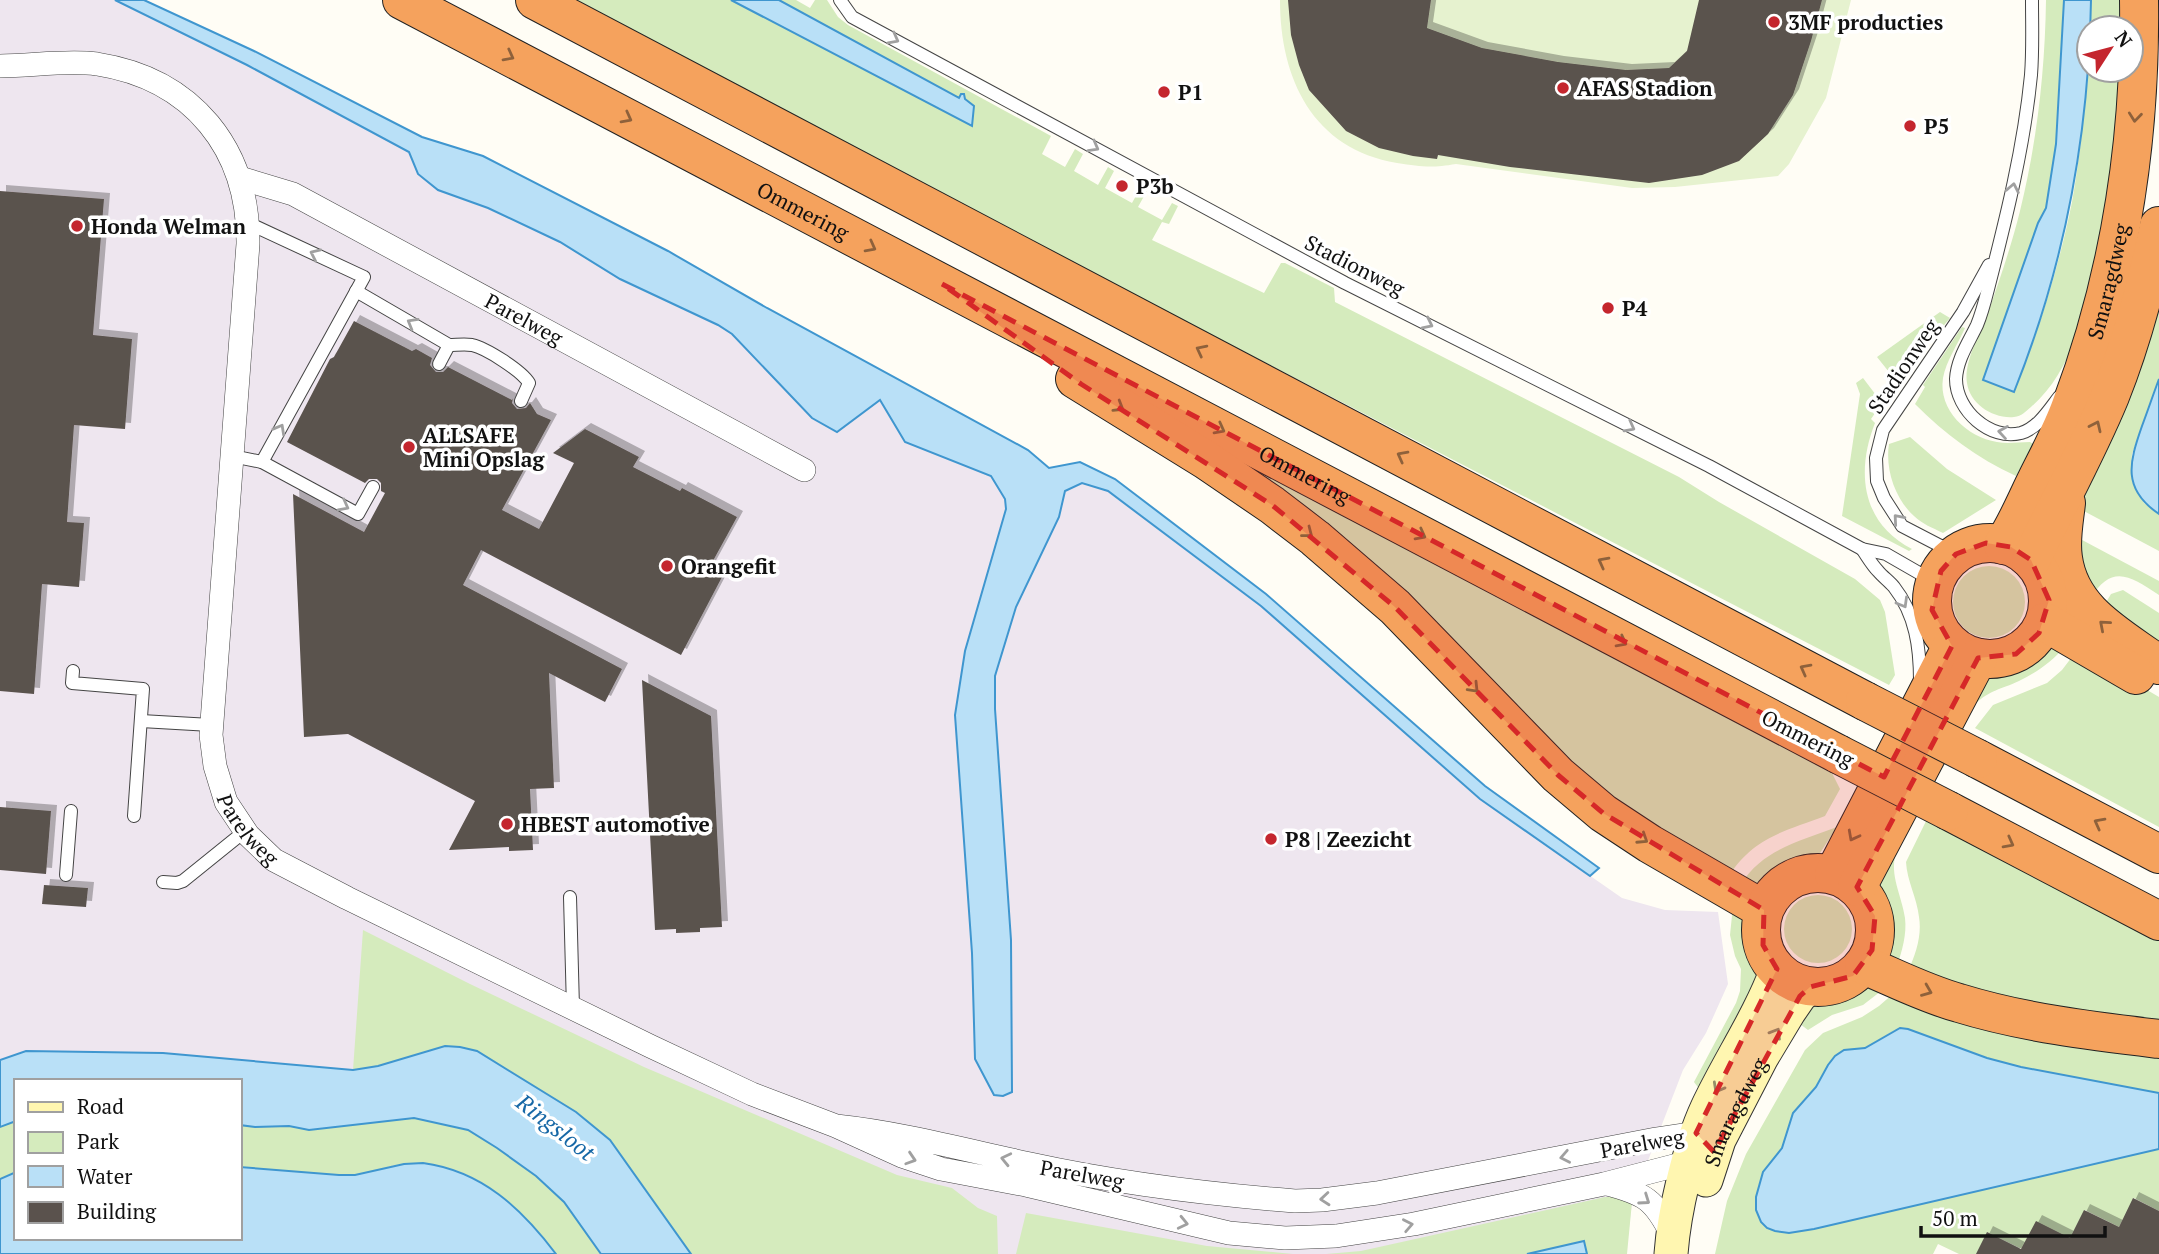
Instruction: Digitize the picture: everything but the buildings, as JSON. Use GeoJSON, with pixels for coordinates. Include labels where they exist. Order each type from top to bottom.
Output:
{"type":"FeatureCollection","features":[{"type":"Feature","properties":{"kind":"highway","name":"Ommering"},"geometry":{"type":"LineString","coordinates":[[402,0],[2159,921]]}},
{"type":"Feature","properties":{"kind":"highway"},"geometry":{"type":"LineString","coordinates":[[535,0],[2159,854]]}},
{"type":"Feature","properties":{"kind":"highway","name":"Smaragdweg"},"geometry":{"type":"LineString","coordinates":[[2017,552],[2010,534],[2070,409],[2104,306],[2126,194],[2138,88],[2139,0]]}},
{"type":"Feature","properties":{"kind":"highway","name":"Smaragdweg"},"geometry":{"type":"LineString","coordinates":[[2017,552],[2067,488],[2110,396],[2143,299],[2159,226]]}},
{"type":"Feature","properties":{"kind":"highway"},"geometry":{"type":"LineString","coordinates":[[942,284],[1081,384],[1206,460],[1272,505],[1395,607],[1558,775],[1603,813],[1650,844],[1764,910]]}},
{"type":"Feature","properties":{"kind":"highway"},"geometry":{"type":"LineString","coordinates":[[2067,488],[2062,542],[2065,571],[2072,588],[2083,606],[2111,632],[2159,665]]}},
{"type":"Feature","properties":{"kind":"highway"},"geometry":{"type":"LineString","coordinates":[[1976,545],[2017,552],[2042,575],[2048,592],[2045,622],[2032,642],[2016,654],[1997,659],[1965,652],[1941,633],[1934,618],[1934,585],[1941,570],[1955,554],[1976,545]]}},
{"type":"Feature","properties":{"kind":"highway"},"geometry":{"type":"LineString","coordinates":[[2045,622],[2159,688]]}},
{"type":"Feature","properties":{"kind":"highway"},"geometry":{"type":"LineString","coordinates":[[1845,880],[1920,708],[1965,652]]}},
{"type":"Feature","properties":{"kind":"highway"},"geometry":{"type":"LineString","coordinates":[[1845,880],[1965,652]]}},
{"type":"Feature","properties":{"kind":"highway"},"geometry":{"type":"LineString","coordinates":[[1816,872],[1845,880],[1868,900],[1875,916],[1876,933],[1872,950],[1864,965],[1853,976],[1839,984],[1824,987],[1793,981],[1769,960],[1763,945],[1761,928],[1764,910],[1772,895],[1784,883],[1800,875],[1816,872]]}},
{"type":"Feature","properties":{"kind":"highway"},"geometry":{"type":"LineString","coordinates":[[1864,965],[1955,1002],[2000,1015],[2159,1039]]}},
{"type":"Feature","properties":{"kind":"street","name":"Parelweg"},"geometry":{"type":"LineString","coordinates":[[0,66],[94,64],[158,82],[187,101],[203,118],[219,138],[240,178],[248,223],[211,725],[213,753],[226,802],[245,831],[262,850],[288,868],[752,1094],[836,1126],[902,1156],[941,1169],[1026,1185],[1229,1233],[1285,1238],[1336,1236],[1382,1230],[1604,1184],[1700,1149]]}},
{"type":"Feature","properties":{"kind":"street","name":"Parelweg"},"geometry":{"type":"LineString","coordinates":[[240,178],[293,194],[804,470]]}},
{"type":"Feature","properties":{"kind":"street","name":"Smaragdweg"},"geometry":{"type":"LineString","coordinates":[[1677,1248],[1707,1107],[1766,998],[1777,969]]}},
{"type":"Feature","properties":{"kind":"street","name":"Smaragdweg"},"geometry":{"type":"LineString","coordinates":[[1700,1149],[1789,1012],[1810,986]]}},
{"type":"Feature","properties":{"kind":"street","name":"Parelweg"},"geometry":{"type":"LineString","coordinates":[[836,1126],[881,1131],[1121,1182],[1294,1200],[1322,1200],[1377,1193],[1656,1139],[1700,1149]]}},
{"type":"Feature","properties":{"kind":"street","name":"Smaragdweg"},"geometry":{"type":"LineString","coordinates":[[1604,1184],[1630,1190],[1647,1199],[1660,1212],[1677,1248]]}},
{"type":"Feature","properties":{"kind":"lane","name":"Stadionweg"},"geometry":{"type":"LineString","coordinates":[[840,0],[852,17],[1345,283],[1709,466],[1862,549],[1886,554],[1926,577],[1934,585]]}},
{"type":"Feature","properties":{"kind":"lane","name":"Stadionweg"},"geometry":{"type":"LineString","coordinates":[[2032,0],[2031,75],[2014,188],[1979,320],[1958,366],[1958,394],[1964,407],[1987,428],[2003,434],[2020,433],[2041,420],[2087,361]]}},
{"type":"Feature","properties":{"kind":"lane"},"geometry":{"type":"LineString","coordinates":[[248,223],[363,276],[262,462]]}},
{"type":"Feature","properties":{"kind":"lane","name":"Stadionweg"},"geometry":{"type":"LineString","coordinates":[[1955,554],[1902,526],[1891,511],[1877,481],[1877,450],[1883,430],[1963,312],[1996,254]]}},
{"type":"Feature","properties":{"kind":"lane"},"geometry":{"type":"LineString","coordinates":[[356,292],[449,345],[473,345],[514,367],[525,375],[528,383],[522,401]]}},
{"type":"Feature","properties":{"kind":"lane"},"geometry":{"type":"LineString","coordinates":[[439,364],[449,345]]}},
{"type":"Feature","properties":{"kind":"lane"},"geometry":{"type":"LineString","coordinates":[[232,456],[262,462],[358,514],[373,487]]}},
{"type":"Feature","properties":{"kind":"lane","name":"Stadionweg"},"geometry":{"type":"LineString","coordinates":[[1862,549],[1894,587],[1916,629],[1920,656],[1920,708]]}},
{"type":"Feature","properties":{"kind":"lane"},"geometry":{"type":"LineString","coordinates":[[73,671],[72,683],[143,689],[134,816]]}},
{"type":"Feature","properties":{"kind":"lane"},"geometry":{"type":"LineString","coordinates":[[141,721],[211,725]]}},
{"type":"Feature","properties":{"kind":"lane"},"geometry":{"type":"LineString","coordinates":[[66,875],[71,811]]}},
{"type":"Feature","properties":{"kind":"lane"},"geometry":{"type":"LineString","coordinates":[[163,882],[183,881],[245,831]]}},
{"type":"Feature","properties":{"kind":"lane"},"geometry":{"type":"LineString","coordinates":[[570,897],[573,1009]]}},
{"type":"Feature","properties":{"kind":"highlighted area"},"geometry":{"type":"Polygon","coordinates":[[[942,284],[1884,777],[1952,646],[1932,610],[1941,571],[1956,554],[1986,543],[2011,547],[2031,560],[2049,600],[2039,633],[2016,654],[1978,658],[1857,887],[1875,916],[1872,950],[1853,976],[1810,987],[1800,996],[1714,1152],[1696,1133],[1777,969],[1763,945],[1764,910],[1603,813],[1558,775],[1395,607],[1272,505],[1081,384],[942,284]]]}},
{"type":"Feature","properties":{"kind":"shaded area"},"geometry":{"type":"Polygon","coordinates":[[[0,0],[115,0],[247,65],[409,152],[438,190],[488,208],[560,242],[620,279],[718,325],[732,334],[812,418],[880,400],[1108,491],[1261,606],[1480,799],[1622,898],[1665,910],[1718,912],[1728,984],[1706,1033],[1683,1070],[1632,1202],[1626,1254],[0,1254],[0,0]]]}},
{"type":"Feature","properties":{"kind":"green space"},"geometry":{"type":"Polygon","coordinates":[[[571,0],[731,0],[972,126],[961,97],[960,99],[779,0],[796,0],[810,8],[815,0],[827,0],[838,17],[848,25],[1051,136],[1042,154],[1065,167],[1075,149],[1083,154],[1074,171],[1098,185],[1108,167],[1114,171],[1105,188],[1132,203],[1142,185],[1148,189],[1138,207],[1162,220],[1172,203],[1178,206],[1169,224],[1162,222],[1152,240],[1264,293],[1281,263],[1285,263],[1334,288],[1335,302],[1679,477],[1855,579],[1880,600],[1885,612],[1895,675],[1889,685],[641,40],[571,0]]]}},
{"type":"Feature","properties":{"kind":"green space","name":"AFAS Stadion"},"geometry":{"type":"Polygon","coordinates":[[[1280,0],[1851,0],[1826,98],[1789,164],[1778,176],[1675,187],[1632,188],[1456,164],[1427,166],[1397,163],[1368,155],[1343,143],[1323,126],[1307,106],[1295,83],[1286,57],[1280,0]]]}},
{"type":"Feature","properties":{"kind":"green space"},"geometry":{"type":"Polygon","coordinates":[[[2046,0],[2064,0],[2056,144],[2046,208],[2038,223],[1984,380],[2014,392],[2040,322],[2055,274],[2072,202],[2087,84],[2124,84],[2119,146],[2092,279],[2071,349],[2061,371],[2031,407],[2023,414],[2006,417],[1991,413],[1978,404],[1969,391],[1968,365],[2017,223],[2031,159],[2044,53],[2046,0]]]}},
{"type":"Feature","properties":{"kind":"green space"},"geometry":{"type":"Polygon","coordinates":[[[2091,0],[2127,0],[2127,14],[2091,14],[2091,0]]]}},
{"type":"Feature","properties":{"kind":"green space"},"geometry":{"type":"Polygon","coordinates":[[[2159,282],[2159,379],[2132,454],[2131,469],[2132,481],[2144,503],[2159,514],[2159,551],[2080,509],[2159,282]]]}},
{"type":"Feature","properties":{"kind":"green space"},"geometry":{"type":"Polygon","coordinates":[[[1940,312],[1950,318],[1906,371],[1899,366],[1889,372],[1877,357],[1940,312]]]}},
{"type":"Feature","properties":{"kind":"green space"},"geometry":{"type":"Polygon","coordinates":[[[1962,327],[1965,328],[1949,359],[1943,378],[1945,401],[1957,420],[1975,434],[1997,442],[2033,444],[2016,476],[1962,444],[1915,404],[1925,387],[1923,385],[1962,327]]]}},
{"type":"Feature","properties":{"kind":"green space"},"geometry":{"type":"Polygon","coordinates":[[[1863,378],[1882,403],[1871,419],[1875,423],[1866,459],[1867,494],[1882,525],[1912,549],[1909,551],[1842,516],[1860,394],[1856,383],[1863,378]]]}},
{"type":"Feature","properties":{"kind":"green space"},"geometry":{"type":"Polygon","coordinates":[[[1184,426],[1831,771],[1840,789],[1825,816],[1759,844],[1728,877],[1651,834],[1184,426]]]}},
{"type":"Feature","properties":{"kind":"green space"},"geometry":{"type":"Polygon","coordinates":[[[1910,437],[1947,469],[1996,500],[1943,533],[1914,516],[1907,509],[1893,483],[1888,454],[1889,444],[1910,437]]]}},
{"type":"Feature","properties":{"kind":"green space"},"geometry":{"type":"Polygon","coordinates":[[[2069,533],[2159,581],[2159,595],[2122,576],[2106,581],[2090,599],[2069,533]]]}},
{"type":"Feature","properties":{"kind":"green space"},"geometry":{"type":"Polygon","coordinates":[[[1989,566],[2009,572],[2019,582],[2025,602],[2019,622],[2009,632],[1989,638],[1969,632],[1959,622],[1953,602],[1959,582],[1969,572],[1989,566]]]}},
{"type":"Feature","properties":{"kind":"green space"},"geometry":{"type":"Polygon","coordinates":[[[2123,590],[2159,613],[2159,654],[2101,611],[2111,594],[2123,590]]]}},
{"type":"Feature","properties":{"kind":"green space"},"geometry":{"type":"Polygon","coordinates":[[[2051,638],[2065,646],[2049,662],[2026,678],[1991,693],[1974,705],[1989,671],[2016,666],[2051,638]]]}},
{"type":"Feature","properties":{"kind":"green space"},"geometry":{"type":"Polygon","coordinates":[[[2078,649],[2159,697],[2159,827],[1975,728],[1993,705],[2047,683],[2062,670],[2078,649]]]}},
{"type":"Feature","properties":{"kind":"green space"},"geometry":{"type":"Polygon","coordinates":[[[1929,815],[2159,936],[2159,1029],[2070,1019],[1908,971],[1918,944],[1920,924],[1906,862],[1929,815]]]}},
{"type":"Feature","properties":{"kind":"green space"},"geometry":{"type":"Polygon","coordinates":[[[1837,827],[1820,853],[1779,869],[1757,892],[1741,884],[1760,862],[1772,854],[1837,827]]]}},
{"type":"Feature","properties":{"kind":"green space"},"geometry":{"type":"Polygon","coordinates":[[[1896,853],[1895,877],[1905,924],[1904,942],[1897,966],[1882,958],[1889,922],[1878,887],[1896,853]]]}},
{"type":"Feature","properties":{"kind":"green space"},"geometry":{"type":"Polygon","coordinates":[[[1811,895],[1825,895],[1837,900],[1847,910],[1852,929],[1847,948],[1837,958],[1825,963],[1811,963],[1799,958],[1789,948],[1784,936],[1784,922],[1789,910],[1799,900],[1811,895]]]}},
{"type":"Feature","properties":{"kind":"green space"},"geometry":{"type":"Polygon","coordinates":[[[1733,906],[1747,919],[1759,977],[1700,1090],[1694,1082],[1740,991],[1741,969],[1730,935],[1733,906]]]}},
{"type":"Feature","properties":{"kind":"green space"},"geometry":{"type":"Polygon","coordinates":[[[363,930],[644,1067],[897,1175],[952,1188],[978,1208],[997,1216],[998,1254],[691,1254],[610,1140],[576,1112],[477,1051],[445,1046],[378,1066],[353,1070],[363,930]]]}},
{"type":"Feature","properties":{"kind":"green space"},"geometry":{"type":"Polygon","coordinates":[[[1861,983],[1885,988],[1863,1005],[1832,1015],[1808,1030],[1800,1024],[1816,1003],[1861,983]]]}},
{"type":"Feature","properties":{"kind":"green space"},"geometry":{"type":"Polygon","coordinates":[[[1894,993],[2159,1043],[2159,1093],[2021,1067],[1987,1058],[1908,1029],[1895,1030],[1865,1048],[1835,1056],[1816,1086],[1793,1113],[1782,1148],[1763,1173],[1759,1184],[1756,1210],[1767,1228],[1789,1233],[1814,1229],[2159,1149],[2159,1211],[2134,1198],[2119,1227],[2085,1210],[2071,1239],[2022,1249],[1988,1233],[1977,1254],[1959,1254],[1938,1244],[1933,1254],[1715,1254],[1727,1201],[1746,1154],[1805,1050],[1823,1033],[1862,1017],[1894,993]]]}},
{"type":"Feature","properties":{"kind":"green space"},"geometry":{"type":"Polygon","coordinates":[[[415,1118],[468,1130],[536,1176],[564,1202],[601,1254],[556,1254],[510,1203],[472,1177],[451,1169],[429,1164],[406,1164],[342,1175],[242,1167],[242,1125],[289,1126],[309,1130],[415,1118]]]}},
{"type":"Feature","properties":{"kind":"green space"},"geometry":{"type":"Polygon","coordinates":[[[14,1122],[14,1173],[0,1179],[0,1127],[14,1122]]]}},
{"type":"Feature","properties":{"kind":"green space"},"geometry":{"type":"Polygon","coordinates":[[[1605,1197],[1620,1197],[1632,1202],[1627,1254],[1587,1254],[1584,1241],[1527,1254],[1326,1254],[1361,1251],[1605,1197]]]}},
{"type":"Feature","properties":{"kind":"green space"},"geometry":{"type":"Polygon","coordinates":[[[1026,1213],[1207,1246],[1293,1254],[1016,1254],[1026,1213]]]}},
{"type":"Feature","properties":{"kind":"water"},"geometry":{"type":"Polygon","coordinates":[[[115,0],[144,0],[254,51],[422,137],[483,156],[668,251],[1028,450],[1049,468],[1080,462],[1115,479],[1266,594],[1485,786],[1599,868],[1590,876],[1480,799],[1261,606],[1108,491],[1082,483],[1065,491],[1059,517],[1016,607],[995,676],[1011,940],[1012,1092],[1003,1096],[994,1095],[975,1059],[972,953],[955,715],[965,651],[1006,509],[1005,499],[991,476],[905,442],[880,400],[837,432],[812,418],[732,334],[718,325],[620,279],[560,242],[488,208],[438,190],[418,174],[409,152],[247,65],[115,0]]]}},
{"type":"Feature","properties":{"kind":"water"},"geometry":{"type":"Polygon","coordinates":[[[731,0],[779,0],[959,98],[964,94],[965,99],[974,106],[972,126],[731,0]]]}},
{"type":"Feature","properties":{"kind":"water"},"geometry":{"type":"Polygon","coordinates":[[[2064,0],[2091,0],[2090,14],[2075,14],[2075,84],[2086,84],[2071,199],[2047,296],[2014,392],[1983,380],[2038,223],[2046,208],[2056,144],[2064,0]]]}},
{"type":"Feature","properties":{"kind":"water"},"geometry":{"type":"Polygon","coordinates":[[[2159,379],[2159,514],[2139,495],[2134,485],[2132,464],[2137,439],[2159,379]]]}},
{"type":"Feature","properties":{"kind":"water"},"geometry":{"type":"Polygon","coordinates":[[[1900,1028],[2021,1067],[2159,1093],[2159,1149],[1814,1229],[1789,1233],[1767,1228],[1756,1210],[1756,1197],[1763,1172],[1782,1148],[1793,1113],[1816,1087],[1835,1056],[1844,1050],[1865,1048],[1900,1028]]]}},
{"type":"Feature","properties":{"kind":"water","name":"Ringsloot"},"geometry":{"type":"Polygon","coordinates":[[[445,1046],[477,1051],[576,1112],[610,1140],[691,1254],[601,1254],[564,1202],[536,1176],[468,1130],[414,1118],[309,1130],[289,1126],[242,1125],[242,1079],[14,1079],[14,1122],[0,1127],[0,1060],[26,1051],[163,1053],[353,1070],[378,1066],[445,1046]]]}},
{"type":"Feature","properties":{"kind":"water"},"geometry":{"type":"Polygon","coordinates":[[[423,1163],[444,1167],[482,1183],[514,1207],[556,1254],[0,1254],[0,1179],[14,1173],[14,1240],[242,1240],[242,1167],[355,1175],[404,1164],[423,1163]]]}},
{"type":"Feature","properties":{"kind":"water"},"geometry":{"type":"Polygon","coordinates":[[[1584,1241],[1587,1254],[1527,1254],[1584,1241]]]}},
{"type":"Feature","properties":{"kind":"place","name":"3MF producties"},"geometry":{"type":"Point","coordinates":[1774,22]}},
{"type":"Feature","properties":{"kind":"place","name":"AFAS Stadion"},"geometry":{"type":"Point","coordinates":[1563,88]}},
{"type":"Feature","properties":{"kind":"place","name":"P1"},"geometry":{"type":"Point","coordinates":[1164,92]}},
{"type":"Feature","properties":{"kind":"place","name":"P5"},"geometry":{"type":"Point","coordinates":[1910,126]}},
{"type":"Feature","properties":{"kind":"place","name":"P3b"},"geometry":{"type":"Point","coordinates":[1122,186]}},
{"type":"Feature","properties":{"kind":"place","name":"Honda Welman"},"geometry":{"type":"Point","coordinates":[77,226]}},
{"type":"Feature","properties":{"kind":"place","name":"P4"},"geometry":{"type":"Point","coordinates":[1608,308]}},
{"type":"Feature","properties":{"kind":"place","name":"ALLSAFE Mini Opslag"},"geometry":{"type":"Point","coordinates":[409,447]}},
{"type":"Feature","properties":{"kind":"place","name":"Orangefit"},"geometry":{"type":"Point","coordinates":[667,566]}},
{"type":"Feature","properties":{"kind":"place","name":"HBEST automotive"},"geometry":{"type":"Point","coordinates":[507,824]}},
{"type":"Feature","properties":{"kind":"place","name":"P8 | Zeezicht"},"geometry":{"type":"Point","coordinates":[1271,839]}}]}
